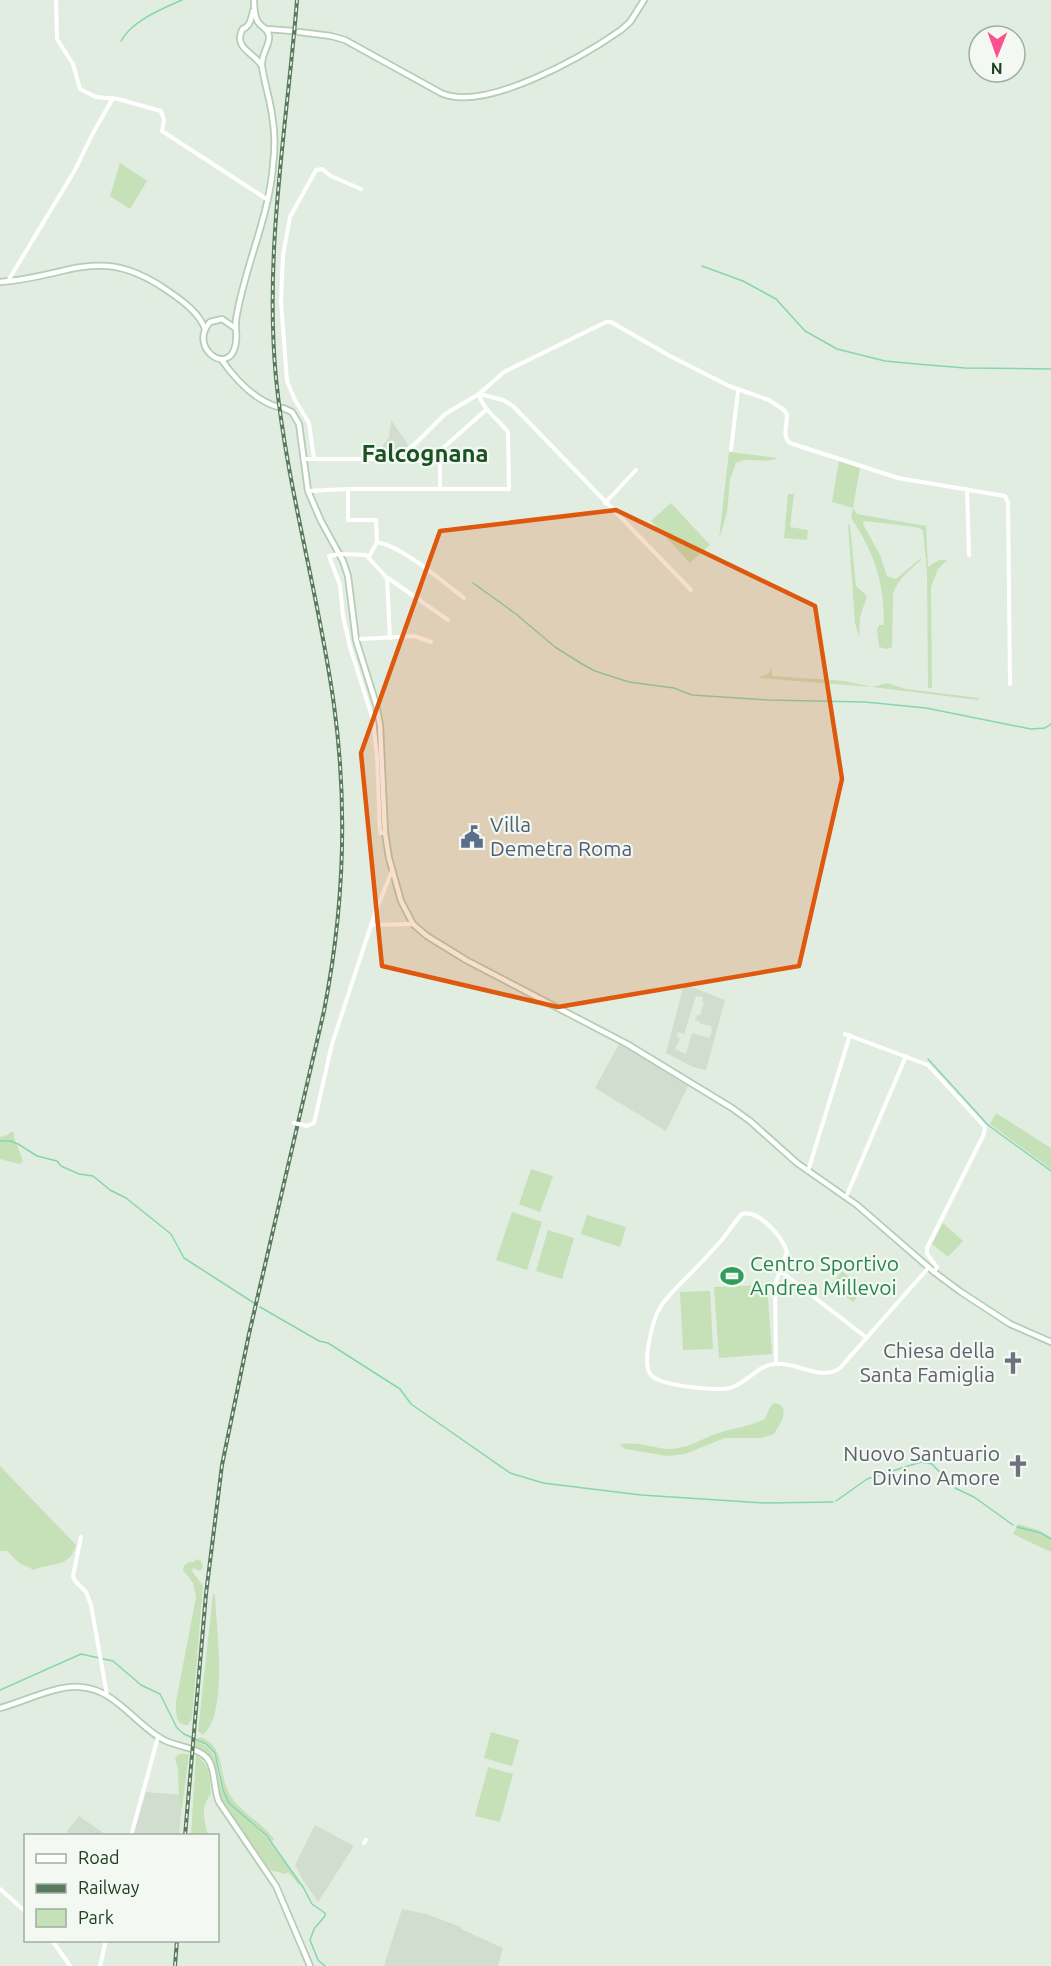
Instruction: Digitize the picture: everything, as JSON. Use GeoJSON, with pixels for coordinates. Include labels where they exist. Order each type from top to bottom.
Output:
{"type":"FeatureCollection","features":[{"type":"Feature","properties":{"kind":"main road"},"geometry":{"type":"LineString","coordinates":[[254,0],[256,18],[260,25]]}},
{"type":"Feature","properties":{"kind":"main road"},"geometry":{"type":"LineString","coordinates":[[248,25],[260,25],[267,29],[296,31],[345,40],[441,93],[462,98],[510,89],[539,76],[621,30],[628,24],[644,0]]}},
{"type":"Feature","properties":{"kind":"main road"},"geometry":{"type":"LineString","coordinates":[[230,369],[229,357],[236,345],[235,328],[238,312],[268,200],[273,164],[272,113],[262,67],[258,59],[242,46],[240,37],[248,25],[254,7]]}},
{"type":"Feature","properties":{"kind":"main road"},"geometry":{"type":"LineString","coordinates":[[249,52],[263,50],[267,46],[269,38],[267,29]]}},
{"type":"Feature","properties":{"kind":"main road"},"geometry":{"type":"LineString","coordinates":[[269,38],[284,30]]}},
{"type":"Feature","properties":{"kind":"main road"},"geometry":{"type":"LineString","coordinates":[[262,67],[263,50]]}},
{"type":"Feature","properties":{"kind":"main road"},"geometry":{"type":"LineString","coordinates":[[0,282],[78,267],[112,265],[128,269],[154,282],[198,315],[212,320],[228,321],[235,328]]}},
{"type":"Feature","properties":{"kind":"main road"},"geometry":{"type":"LineString","coordinates":[[228,321],[238,312]]}},
{"type":"Feature","properties":{"kind":"main road"},"geometry":{"type":"LineString","coordinates":[[198,315],[205,328],[206,350],[212,356],[221,359],[241,384],[256,396],[292,412],[298,424],[308,491],[348,576],[356,640],[376,704],[380,725],[385,833],[392,871],[401,901],[414,924],[427,936],[466,960],[627,1044],[732,1108],[807,1171],[862,1209],[934,1272],[1008,1323],[1051,1342]]}},
{"type":"Feature","properties":{"kind":"main road"},"geometry":{"type":"LineString","coordinates":[[205,328],[212,320]]}},
{"type":"Feature","properties":{"kind":"main road"},"geometry":{"type":"LineString","coordinates":[[221,359],[229,357]]}},
{"type":"Feature","properties":{"kind":"main road"},"geometry":{"type":"LineString","coordinates":[[0,1708],[71,1687],[87,1688],[106,1695],[158,1737],[198,1752],[208,1760],[219,1802],[276,1886],[310,1966]]}},
{"type":"Feature","properties":{"kind":"street"},"geometry":{"type":"LineString","coordinates":[[56,0],[57,39],[73,64],[81,90],[96,97],[113,98],[161,111],[164,120],[162,131],[268,200]]}},
{"type":"Feature","properties":{"kind":"street"},"geometry":{"type":"LineString","coordinates":[[8,281],[75,170],[93,132],[113,98]]}},
{"type":"Feature","properties":{"kind":"street"},"geometry":{"type":"LineString","coordinates":[[314,459],[309,423],[294,400],[287,381],[281,301],[283,255],[291,214],[316,170],[322,169],[331,176],[361,189]]}},
{"type":"Feature","properties":{"kind":"street"},"geometry":{"type":"LineString","coordinates":[[303,459],[377,459],[396,455],[414,445],[445,414],[479,394],[504,372],[611,322],[738,391],[769,400],[784,410],[787,416],[786,438],[790,443],[898,477],[1001,494],[1008,499],[1010,684]]}},
{"type":"Feature","properties":{"kind":"street"},"geometry":{"type":"LineString","coordinates":[[731,450],[738,391]]}},
{"type":"Feature","properties":{"kind":"street"},"geometry":{"type":"LineString","coordinates":[[308,491],[509,489],[508,432],[487,409],[479,398],[479,394]]}},
{"type":"Feature","properties":{"kind":"street"},"geometry":{"type":"LineString","coordinates":[[479,394],[503,399],[513,406],[691,591]]}},
{"type":"Feature","properties":{"kind":"street"},"geometry":{"type":"LineString","coordinates":[[440,489],[442,450],[447,443],[487,409]]}},
{"type":"Feature","properties":{"kind":"street"},"geometry":{"type":"LineString","coordinates":[[399,461],[458,461]]}},
{"type":"Feature","properties":{"kind":"street"},"geometry":{"type":"LineString","coordinates":[[605,503],[636,470]]}},
{"type":"Feature","properties":{"kind":"street"},"geometry":{"type":"LineString","coordinates":[[348,489],[348,520],[376,520],[377,542],[369,557]]}},
{"type":"Feature","properties":{"kind":"street"},"geometry":{"type":"LineString","coordinates":[[967,489],[969,555]]}},
{"type":"Feature","properties":{"kind":"street"},"geometry":{"type":"LineString","coordinates":[[377,542],[387,544],[401,552],[464,598]]}},
{"type":"Feature","properties":{"kind":"street"},"geometry":{"type":"LineString","coordinates":[[385,833],[380,833],[374,720],[350,646],[343,616],[340,585],[329,556],[366,555],[387,578],[448,620]]}},
{"type":"Feature","properties":{"kind":"street"},"geometry":{"type":"LineString","coordinates":[[387,578],[390,638]]}},
{"type":"Feature","properties":{"kind":"street"},"geometry":{"type":"LineString","coordinates":[[360,639],[416,636],[431,642]]}},
{"type":"Feature","properties":{"kind":"street"},"geometry":{"type":"LineString","coordinates":[[294,1123],[307,1126],[314,1123],[332,1044],[371,925],[392,871]]}},
{"type":"Feature","properties":{"kind":"street"},"geometry":{"type":"LineString","coordinates":[[371,925],[414,924]]}},
{"type":"Feature","properties":{"kind":"street"},"geometry":{"type":"LineString","coordinates":[[807,1171],[848,1035],[932,1068],[986,1130],[927,1248],[927,1254],[936,1266],[934,1272]]}},
{"type":"Feature","properties":{"kind":"street"},"geometry":{"type":"LineString","coordinates":[[846,1197],[906,1056]]}},
{"type":"Feature","properties":{"kind":"street"},"geometry":{"type":"LineString","coordinates":[[776,1363],[774,1299],[779,1270],[787,1254],[782,1239],[761,1219],[749,1212],[742,1214],[720,1242],[662,1304],[650,1341],[647,1361],[650,1374],[658,1380],[721,1389],[737,1385],[776,1363],[827,1373],[840,1368],[929,1267]]}},
{"type":"Feature","properties":{"kind":"street"},"geometry":{"type":"LineString","coordinates":[[779,1270],[867,1338]]}},
{"type":"Feature","properties":{"kind":"street"},"geometry":{"type":"LineString","coordinates":[[81,1538],[73,1576],[86,1593],[91,1605],[106,1695]]}},
{"type":"Feature","properties":{"kind":"street"},"geometry":{"type":"LineString","coordinates":[[132,1834],[158,1737]]}},
{"type":"Feature","properties":{"kind":"street"},"geometry":{"type":"LineString","coordinates":[[0,1889],[24,1910]]}},
{"type":"Feature","properties":{"kind":"street"},"geometry":{"type":"LineString","coordinates":[[53,1942],[70,1966]]}},
{"type":"Feature","properties":{"kind":"street"},"geometry":{"type":"LineString","coordinates":[[100,1966],[106,1942]]}},
{"type":"Feature","properties":{"kind":"highlighted area"},"geometry":{"type":"Polygon","coordinates":[[[616,510],[815,606],[842,779],[799,966],[558,1007],[382,966],[361,753],[440,531],[616,510]]]}},
{"type":"Feature","properties":{"kind":"shaded area"},"geometry":{"type":"Polygon","coordinates":[[[391,420],[409,446],[396,453],[376,456],[389,437],[391,420]]]}},
{"type":"Feature","properties":{"kind":"shaded area"},"geometry":{"type":"Polygon","coordinates":[[[684,984],[725,1000],[706,1070],[693,1067],[666,1053],[684,984]],[[696,996],[684,1034],[678,1032],[677,1037],[680,1039],[675,1049],[686,1054],[692,1033],[709,1038],[712,1031],[711,1026],[700,1024],[695,1020],[697,1015],[700,1015],[704,1002],[703,997],[696,996]]]}},
{"type":"Feature","properties":{"kind":"shaded area"},"geometry":{"type":"Polygon","coordinates":[[[619,1044],[688,1086],[666,1131],[595,1088],[619,1044]]]}},
{"type":"Feature","properties":{"kind":"shaded area"},"geometry":{"type":"Polygon","coordinates":[[[146,1792],[183,1795],[179,1834],[134,1834],[146,1792]]]}},
{"type":"Feature","properties":{"kind":"shaded area"},"geometry":{"type":"Polygon","coordinates":[[[79,1816],[105,1834],[69,1834],[67,1831],[79,1816]]]}},
{"type":"Feature","properties":{"kind":"shaded area"},"geometry":{"type":"Polygon","coordinates":[[[315,1825],[354,1846],[318,1902],[295,1865],[315,1825]]]}},
{"type":"Feature","properties":{"kind":"shaded area"},"geometry":{"type":"Polygon","coordinates":[[[402,1909],[426,1914],[461,1927],[503,1948],[498,1966],[384,1966],[402,1909]]]}},
{"type":"Feature","properties":{"kind":"green space"},"geometry":{"type":"Polygon","coordinates":[[[120,163],[147,181],[130,209],[110,196],[120,163]]]}},
{"type":"Feature","properties":{"kind":"green space"},"geometry":{"type":"Polygon","coordinates":[[[729,452],[778,458],[736,463],[730,480],[727,513],[719,539],[729,452]]]}},
{"type":"Feature","properties":{"kind":"green space"},"geometry":{"type":"Polygon","coordinates":[[[839,461],[860,468],[853,508],[832,502],[839,461]]]}},
{"type":"Feature","properties":{"kind":"green space"},"geometry":{"type":"Polygon","coordinates":[[[788,494],[794,494],[790,527],[808,530],[807,540],[784,538],[788,494]]]}},
{"type":"Feature","properties":{"kind":"green space"},"geometry":{"type":"Polygon","coordinates":[[[671,503],[710,545],[690,563],[651,521],[671,503]]]}},
{"type":"Feature","properties":{"kind":"green space"},"geometry":{"type":"Polygon","coordinates":[[[853,508],[857,514],[926,526],[928,567],[939,560],[947,560],[938,569],[931,587],[932,688],[928,688],[927,573],[923,530],[916,527],[864,521],[863,524],[880,555],[887,576],[896,579],[921,558],[901,580],[893,594],[892,647],[887,649],[879,647],[877,630],[879,625],[883,625],[884,620],[882,592],[871,554],[851,518],[853,508]]]}},
{"type":"Feature","properties":{"kind":"green space"},"geometry":{"type":"Polygon","coordinates":[[[848,524],[850,525],[856,586],[867,596],[860,617],[859,637],[855,623],[848,524]]]}},
{"type":"Feature","properties":{"kind":"green space"},"geometry":{"type":"Polygon","coordinates":[[[772,668],[772,676],[845,681],[872,687],[758,678],[769,673],[772,668]]]}},
{"type":"Feature","properties":{"kind":"green space"},"geometry":{"type":"Polygon","coordinates":[[[887,683],[906,689],[979,698],[978,700],[872,687],[887,683]]]}},
{"type":"Feature","properties":{"kind":"green space"},"geometry":{"type":"Polygon","coordinates":[[[996,1113],[1051,1148],[1051,1169],[990,1124],[996,1113]]]}},
{"type":"Feature","properties":{"kind":"green space"},"geometry":{"type":"Polygon","coordinates":[[[14,1132],[23,1161],[20,1164],[0,1159],[0,1137],[14,1132]]]}},
{"type":"Feature","properties":{"kind":"green space"},"geometry":{"type":"Polygon","coordinates":[[[531,1169],[553,1176],[540,1212],[519,1204],[531,1169]]]}},
{"type":"Feature","properties":{"kind":"green space"},"geometry":{"type":"Polygon","coordinates":[[[512,1212],[542,1222],[527,1270],[496,1260],[512,1212]]]}},
{"type":"Feature","properties":{"kind":"green space"},"geometry":{"type":"Polygon","coordinates":[[[587,1215],[626,1227],[620,1247],[581,1234],[587,1215]]]}},
{"type":"Feature","properties":{"kind":"green space"},"geometry":{"type":"Polygon","coordinates":[[[943,1223],[963,1241],[948,1257],[932,1244],[943,1223]]]}},
{"type":"Feature","properties":{"kind":"green space"},"geometry":{"type":"Polygon","coordinates":[[[548,1230],[574,1238],[562,1279],[536,1271],[548,1230]]]}},
{"type":"Feature","properties":{"kind":"green space"},"geometry":{"type":"Polygon","coordinates":[[[842,1271],[864,1289],[853,1302],[831,1285],[842,1271]]]}},
{"type":"Feature","properties":{"kind":"green space"},"geometry":{"type":"Polygon","coordinates":[[[767,1285],[772,1354],[719,1358],[714,1287],[767,1285]]]}},
{"type":"Feature","properties":{"kind":"green space"},"geometry":{"type":"Polygon","coordinates":[[[710,1291],[713,1349],[683,1350],[680,1292],[710,1291]]]}},
{"type":"Feature","properties":{"kind":"green space"},"geometry":{"type":"Polygon","coordinates":[[[774,1403],[781,1405],[783,1409],[782,1420],[774,1434],[761,1438],[725,1438],[685,1454],[667,1456],[625,1449],[620,1445],[639,1444],[665,1449],[683,1447],[715,1434],[765,1419],[774,1403]]]}},
{"type":"Feature","properties":{"kind":"green space"},"geometry":{"type":"Polygon","coordinates":[[[0,1466],[76,1545],[73,1553],[65,1561],[34,1570],[19,1563],[7,1551],[0,1551],[0,1466]]]}},
{"type":"Feature","properties":{"kind":"green space"},"geometry":{"type":"Polygon","coordinates":[[[1018,1524],[1051,1537],[1051,1552],[1013,1534],[1018,1524]]]}},
{"type":"Feature","properties":{"kind":"green space"},"geometry":{"type":"Polygon","coordinates":[[[197,1559],[202,1562],[203,1567],[200,1571],[193,1568],[192,1571],[203,1586],[192,1718],[188,1725],[184,1725],[178,1721],[176,1702],[196,1597],[193,1583],[183,1570],[189,1562],[197,1559]]]}},
{"type":"Feature","properties":{"kind":"green space"},"geometry":{"type":"Polygon","coordinates":[[[213,1594],[215,1594],[218,1647],[218,1690],[216,1709],[211,1724],[203,1735],[198,1731],[213,1594]]]}},
{"type":"Feature","properties":{"kind":"green space"},"geometry":{"type":"Polygon","coordinates":[[[491,1732],[519,1740],[512,1766],[484,1758],[491,1732]]]}},
{"type":"Feature","properties":{"kind":"green space"},"geometry":{"type":"Polygon","coordinates":[[[201,1737],[214,1747],[218,1754],[226,1785],[233,1800],[274,1839],[271,1842],[258,1827],[232,1805],[265,1836],[300,1883],[299,1885],[288,1872],[285,1874],[270,1870],[223,1803],[213,1766],[195,1749],[195,1740],[214,1755],[222,1790],[218,1760],[210,1748],[197,1739],[201,1737]]]}},
{"type":"Feature","properties":{"kind":"green space"},"geometry":{"type":"Polygon","coordinates":[[[179,1754],[189,1754],[182,1808],[179,1804],[178,1769],[175,1758],[179,1754]]]}},
{"type":"Feature","properties":{"kind":"green space"},"geometry":{"type":"Polygon","coordinates":[[[196,1755],[207,1768],[211,1794],[205,1804],[204,1814],[208,1834],[191,1834],[196,1755]]]}},
{"type":"Feature","properties":{"kind":"green space"},"geometry":{"type":"Polygon","coordinates":[[[488,1767],[513,1774],[500,1822],[475,1816],[488,1767]]]}},
{"type":"Feature","properties":{"kind":"waterway"},"geometry":{"type":"LineString","coordinates":[[121,41],[132,27],[182,0]]}},
{"type":"Feature","properties":{"kind":"waterway"},"geometry":{"type":"LineString","coordinates":[[702,266],[743,281],[776,299],[805,331],[837,349],[885,361],[917,364],[965,368],[1051,369]]}},
{"type":"Feature","properties":{"kind":"waterway"},"geometry":{"type":"LineString","coordinates":[[473,583],[516,614],[555,647],[595,671],[629,682],[674,688],[692,695],[768,700],[865,702],[926,708],[1031,729],[1045,728],[1051,724]]}},
{"type":"Feature","properties":{"kind":"waterway"},"geometry":{"type":"LineString","coordinates":[[928,1059],[988,1125],[1051,1171]]}},
{"type":"Feature","properties":{"kind":"waterway"},"geometry":{"type":"LineString","coordinates":[[0,1141],[18,1144],[37,1156],[57,1161],[61,1166],[79,1174],[93,1176],[110,1190],[126,1198],[171,1234],[184,1258],[254,1303]]}},
{"type":"Feature","properties":{"kind":"waterway"},"geometry":{"type":"LineString","coordinates":[[260,1307],[319,1341],[328,1343],[400,1389],[411,1404],[510,1473],[543,1483],[641,1495],[765,1503],[833,1502]]}},
{"type":"Feature","properties":{"kind":"waterway"},"geometry":{"type":"LineString","coordinates":[[836,1501],[867,1479],[921,1462],[932,1464],[951,1484]]}},
{"type":"Feature","properties":{"kind":"waterway"},"geometry":{"type":"LineString","coordinates":[[955,1488],[974,1497],[1013,1525]]}},
{"type":"Feature","properties":{"kind":"waterway"},"geometry":{"type":"LineString","coordinates":[[1017,1527],[1041,1533],[1051,1539]]}},
{"type":"Feature","properties":{"kind":"waterway"},"geometry":{"type":"LineString","coordinates":[[0,1690],[81,1654],[113,1661],[141,1685],[160,1694],[177,1728],[184,1734],[206,1744],[215,1753],[223,1790],[229,1803],[266,1835],[303,1887],[312,1904],[325,1913],[314,1929],[310,1940],[318,1960],[325,1966]]}},
{"type":"Feature","properties":{"kind":"railway"},"geometry":{"type":"LineString","coordinates":[[185,1834],[206,1594],[222,1465],[249,1334],[324,1011],[340,897],[341,782],[334,705],[281,419],[273,331],[278,189],[297,0]]}},
{"type":"Feature","properties":{"kind":"railway"},"geometry":{"type":"LineString","coordinates":[[175,1966],[177,1942]]}},
{"type":"Feature","properties":{"kind":"place","name":"Villa Demetra Roma"},"geometry":{"type":"Point","coordinates":[472,837]}},
{"type":"Feature","properties":{"kind":"place","name":"Centro Sportivo Andrea Millevoi"},"geometry":{"type":"Point","coordinates":[732,1276]}},
{"type":"Feature","properties":{"kind":"place","name":"Chiesa della Santa Famiglia"},"geometry":{"type":"Point","coordinates":[1013,1363]}},
{"type":"Feature","properties":{"kind":"place","name":"Nuovo Santuario Divino Amore"},"geometry":{"type":"Point","coordinates":[1018,1466]}},
{"type":"Feature","properties":{"kind":"district","name":"Falcognana"},"geometry":{"type":"Point","coordinates":[425,454]}}]}
